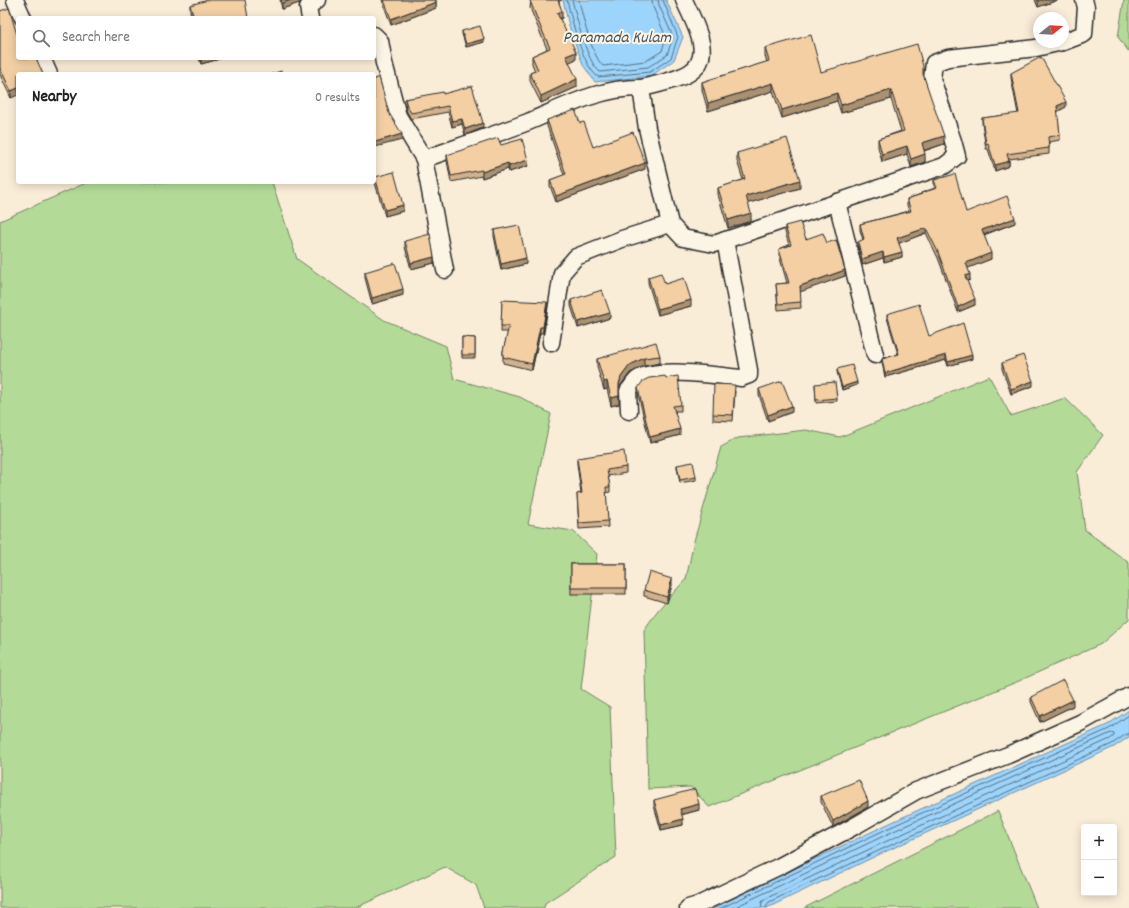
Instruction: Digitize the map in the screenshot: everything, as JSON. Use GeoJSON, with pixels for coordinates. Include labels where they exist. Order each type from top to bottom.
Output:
{"type":"FeatureCollection","features":[{"type":"Feature","properties":{"kind":"street"},"geometry":{"type":"LineString","coordinates":[[15,0],[22,16]]}},
{"type":"Feature","properties":{"kind":"street"},"geometry":{"type":"LineString","coordinates":[[310,16],[308,7],[317,0]]}},
{"type":"Feature","properties":{"kind":"street"},"geometry":{"type":"LineString","coordinates":[[424,159],[527,122],[566,104],[624,88],[641,88],[689,73],[697,66],[701,58],[701,39],[684,0]]}},
{"type":"Feature","properties":{"kind":"street"},"geometry":{"type":"LineString","coordinates":[[1069,40],[1084,34],[1086,7],[1084,0]]}},
{"type":"Feature","properties":{"kind":"street"},"geometry":{"type":"LineString","coordinates":[[376,37],[380,41],[384,63],[398,116],[424,159],[445,270]]}},
{"type":"Feature","properties":{"kind":"street"},"geometry":{"type":"LineString","coordinates":[[641,88],[647,128],[670,224],[683,238],[714,244],[944,166],[956,156],[953,141],[932,79],[934,63],[948,58],[1036,48]]}},
{"type":"Feature","properties":{"kind":"street"},"geometry":{"type":"LineString","coordinates":[[43,60],[48,72]]}},
{"type":"Feature","properties":{"kind":"street"},"geometry":{"type":"LineString","coordinates":[[837,202],[875,355]]}},
{"type":"Feature","properties":{"kind":"street"},"geometry":{"type":"LineString","coordinates":[[551,343],[562,273],[576,257],[622,239],[670,224]]}},
{"type":"Feature","properties":{"kind":"street"},"geometry":{"type":"LineString","coordinates":[[629,411],[628,391],[638,378],[660,372],[741,378],[749,375],[724,240]]}},
{"type":"Feature","properties":{"kind":"street"},"geometry":{"type":"LineString","coordinates":[[688,908],[698,905],[780,866],[916,791],[1008,755],[1080,723],[1129,696]]}},
{"type":"Feature","properties":{"kind":"green space"},"geometry":{"type":"Polygon","coordinates":[[[1124,0],[1129,0],[1129,52],[1118,37],[1124,0]]]}},
{"type":"Feature","properties":{"kind":"green space"},"geometry":{"type":"Polygon","coordinates":[[[83,184],[273,184],[297,259],[384,320],[446,346],[454,379],[520,397],[551,414],[528,524],[573,531],[597,554],[581,689],[610,707],[616,857],[545,903],[544,908],[484,908],[476,885],[445,867],[355,908],[0,908],[0,221],[83,184]]]}},
{"type":"Feature","properties":{"kind":"green space"},"geometry":{"type":"Polygon","coordinates":[[[989,376],[1011,416],[1065,398],[1103,435],[1077,472],[1085,530],[1129,563],[1129,619],[1101,644],[1019,681],[709,807],[691,787],[648,789],[644,630],[658,610],[686,579],[694,541],[721,447],[738,438],[806,430],[840,437],[989,376]]]}},
{"type":"Feature","properties":{"kind":"green space"},"geometry":{"type":"Polygon","coordinates":[[[998,811],[1037,908],[804,908],[998,811]]]}},
{"type":"Feature","properties":{"kind":"water","name":"Paramada Kulam"},"geometry":{"type":"Polygon","coordinates":[[[563,0],[666,0],[683,37],[674,60],[651,76],[595,82],[583,65],[569,26],[563,0]]]}},
{"type":"Feature","properties":{"kind":"water"},"geometry":{"type":"Polygon","coordinates":[[[1129,710],[1129,737],[1114,747],[878,855],[767,908],[712,908],[892,822],[1107,725],[1129,710]]]}},
{"type":"Feature","properties":{"kind":"building"},"geometry":{"type":"Polygon","coordinates":[[[208,0],[245,0],[248,16],[193,16],[190,5],[208,0]]]}},
{"type":"Feature","properties":{"kind":"building"},"geometry":{"type":"Polygon","coordinates":[[[281,0],[291,0],[282,3],[281,0]]]}},
{"type":"Feature","properties":{"kind":"building"},"geometry":{"type":"Polygon","coordinates":[[[384,0],[436,0],[436,2],[391,19],[384,0]]]}},
{"type":"Feature","properties":{"kind":"building"},"geometry":{"type":"Polygon","coordinates":[[[558,0],[562,11],[557,13],[576,52],[566,56],[577,79],[541,96],[530,73],[538,70],[532,56],[550,48],[530,1],[558,0]]]}},
{"type":"Feature","properties":{"kind":"building"},"geometry":{"type":"Polygon","coordinates":[[[9,8],[16,31],[16,60],[37,60],[42,72],[16,72],[16,89],[11,91],[0,68],[0,11],[9,8]]]}},
{"type":"Feature","properties":{"kind":"building"},"geometry":{"type":"Polygon","coordinates":[[[480,26],[484,39],[466,44],[462,31],[480,26]]]}},
{"type":"Feature","properties":{"kind":"building"},"geometry":{"type":"Polygon","coordinates":[[[811,35],[821,72],[917,44],[923,66],[923,74],[944,136],[922,143],[925,154],[911,159],[907,146],[882,154],[878,139],[904,131],[891,90],[841,105],[837,93],[782,110],[773,83],[708,103],[702,82],[769,61],[765,48],[811,35]]]}},
{"type":"Feature","properties":{"kind":"building"},"geometry":{"type":"Polygon","coordinates":[[[1041,57],[1066,102],[1057,106],[1060,135],[1048,137],[1049,148],[1007,154],[1009,161],[995,165],[988,143],[986,144],[982,118],[1019,113],[1011,73],[1041,57]]]}},
{"type":"Feature","properties":{"kind":"building"},"geometry":{"type":"Polygon","coordinates":[[[379,77],[389,113],[402,134],[376,142],[376,78],[379,77]]]}},
{"type":"Feature","properties":{"kind":"building"},"geometry":{"type":"Polygon","coordinates":[[[472,86],[483,123],[465,129],[462,119],[452,121],[448,106],[411,113],[405,99],[443,92],[443,94],[472,86]]]}},
{"type":"Feature","properties":{"kind":"building"},"geometry":{"type":"Polygon","coordinates":[[[575,110],[580,123],[584,122],[593,147],[633,132],[645,163],[556,196],[550,180],[566,174],[547,120],[575,110]]]}},
{"type":"Feature","properties":{"kind":"building"},"geometry":{"type":"Polygon","coordinates":[[[498,138],[501,145],[522,139],[528,160],[509,166],[508,163],[482,172],[482,170],[451,176],[447,155],[498,138]]]}},
{"type":"Feature","properties":{"kind":"building"},"geometry":{"type":"Polygon","coordinates":[[[787,138],[800,180],[746,196],[751,213],[728,220],[718,188],[745,179],[737,153],[787,138]]]}},
{"type":"Feature","properties":{"kind":"building"},"geometry":{"type":"Polygon","coordinates":[[[394,172],[403,205],[385,210],[376,177],[394,172]]]}},
{"type":"Feature","properties":{"kind":"building"},"geometry":{"type":"Polygon","coordinates":[[[955,174],[966,212],[1007,196],[1015,218],[982,230],[991,253],[966,263],[970,274],[965,276],[975,299],[958,307],[938,252],[926,228],[897,238],[902,252],[884,257],[883,252],[862,259],[858,242],[864,239],[860,224],[911,211],[907,199],[937,188],[934,180],[955,174]]]}},
{"type":"Feature","properties":{"kind":"building"},"geometry":{"type":"Polygon","coordinates":[[[800,222],[806,239],[823,233],[827,243],[836,240],[845,270],[800,286],[801,302],[778,304],[776,284],[789,283],[779,249],[791,245],[785,226],[800,222]]]}},
{"type":"Feature","properties":{"kind":"building"},"geometry":{"type":"Polygon","coordinates":[[[519,225],[526,258],[501,264],[494,230],[519,225]]]}},
{"type":"Feature","properties":{"kind":"building"},"geometry":{"type":"Polygon","coordinates":[[[430,234],[434,257],[411,263],[405,241],[430,234]]]}},
{"type":"Feature","properties":{"kind":"building"},"geometry":{"type":"Polygon","coordinates":[[[395,263],[403,289],[372,298],[365,272],[395,263]]]}},
{"type":"Feature","properties":{"kind":"building"},"geometry":{"type":"Polygon","coordinates":[[[661,273],[665,284],[684,278],[691,300],[658,309],[648,277],[661,273]]]}},
{"type":"Feature","properties":{"kind":"building"},"geometry":{"type":"Polygon","coordinates":[[[602,290],[610,313],[578,322],[571,300],[602,290]]]}},
{"type":"Feature","properties":{"kind":"building"},"geometry":{"type":"Polygon","coordinates":[[[502,300],[547,302],[543,327],[540,327],[532,364],[503,357],[509,326],[501,326],[502,300]]]}},
{"type":"Feature","properties":{"kind":"building"},"geometry":{"type":"Polygon","coordinates":[[[919,304],[929,336],[963,323],[972,355],[948,362],[946,355],[885,373],[882,359],[899,354],[887,314],[919,304]]]}},
{"type":"Feature","properties":{"kind":"building"},"geometry":{"type":"Polygon","coordinates":[[[462,337],[475,338],[475,355],[462,355],[462,337]]]}},
{"type":"Feature","properties":{"kind":"building"},"geometry":{"type":"Polygon","coordinates":[[[656,342],[660,356],[644,358],[630,365],[621,377],[619,384],[619,396],[611,398],[607,381],[604,382],[597,359],[656,342]]]}},
{"type":"Feature","properties":{"kind":"building"},"geometry":{"type":"Polygon","coordinates":[[[1023,355],[1033,381],[1011,389],[1002,363],[1023,355]]]}},
{"type":"Feature","properties":{"kind":"building"},"geometry":{"type":"Polygon","coordinates":[[[852,365],[857,382],[842,387],[837,369],[852,365]]]}},
{"type":"Feature","properties":{"kind":"building"},"geometry":{"type":"Polygon","coordinates":[[[665,376],[666,378],[678,376],[681,405],[673,406],[680,429],[650,437],[638,388],[643,381],[649,378],[665,376]]]}},
{"type":"Feature","properties":{"kind":"building"},"geometry":{"type":"Polygon","coordinates":[[[782,381],[792,406],[768,415],[759,389],[782,381]]]}},
{"type":"Feature","properties":{"kind":"building"},"geometry":{"type":"Polygon","coordinates":[[[835,382],[837,398],[816,400],[815,384],[835,382]]]}},
{"type":"Feature","properties":{"kind":"building"},"geometry":{"type":"Polygon","coordinates":[[[714,384],[735,385],[733,415],[713,414],[714,384]]]}},
{"type":"Feature","properties":{"kind":"building"},"geometry":{"type":"Polygon","coordinates":[[[624,451],[626,467],[607,470],[610,487],[606,487],[608,521],[579,523],[577,494],[582,493],[577,458],[624,451]]]}},
{"type":"Feature","properties":{"kind":"building"},"geometry":{"type":"Polygon","coordinates":[[[693,462],[696,477],[680,480],[677,465],[693,462]]]}},
{"type":"Feature","properties":{"kind":"building"},"geometry":{"type":"Polygon","coordinates":[[[571,564],[626,564],[626,588],[571,588],[571,564]]]}},
{"type":"Feature","properties":{"kind":"building"},"geometry":{"type":"Polygon","coordinates":[[[649,572],[672,579],[667,597],[644,590],[649,572]]]}},
{"type":"Feature","properties":{"kind":"building"},"geometry":{"type":"Polygon","coordinates":[[[1063,680],[1073,700],[1040,716],[1031,697],[1063,680]]]}},
{"type":"Feature","properties":{"kind":"building"},"geometry":{"type":"Polygon","coordinates":[[[859,780],[868,801],[833,821],[821,796],[859,780]]]}},
{"type":"Feature","properties":{"kind":"building"},"geometry":{"type":"Polygon","coordinates":[[[695,789],[699,804],[680,809],[683,819],[661,825],[654,800],[695,789]]]}}]}
